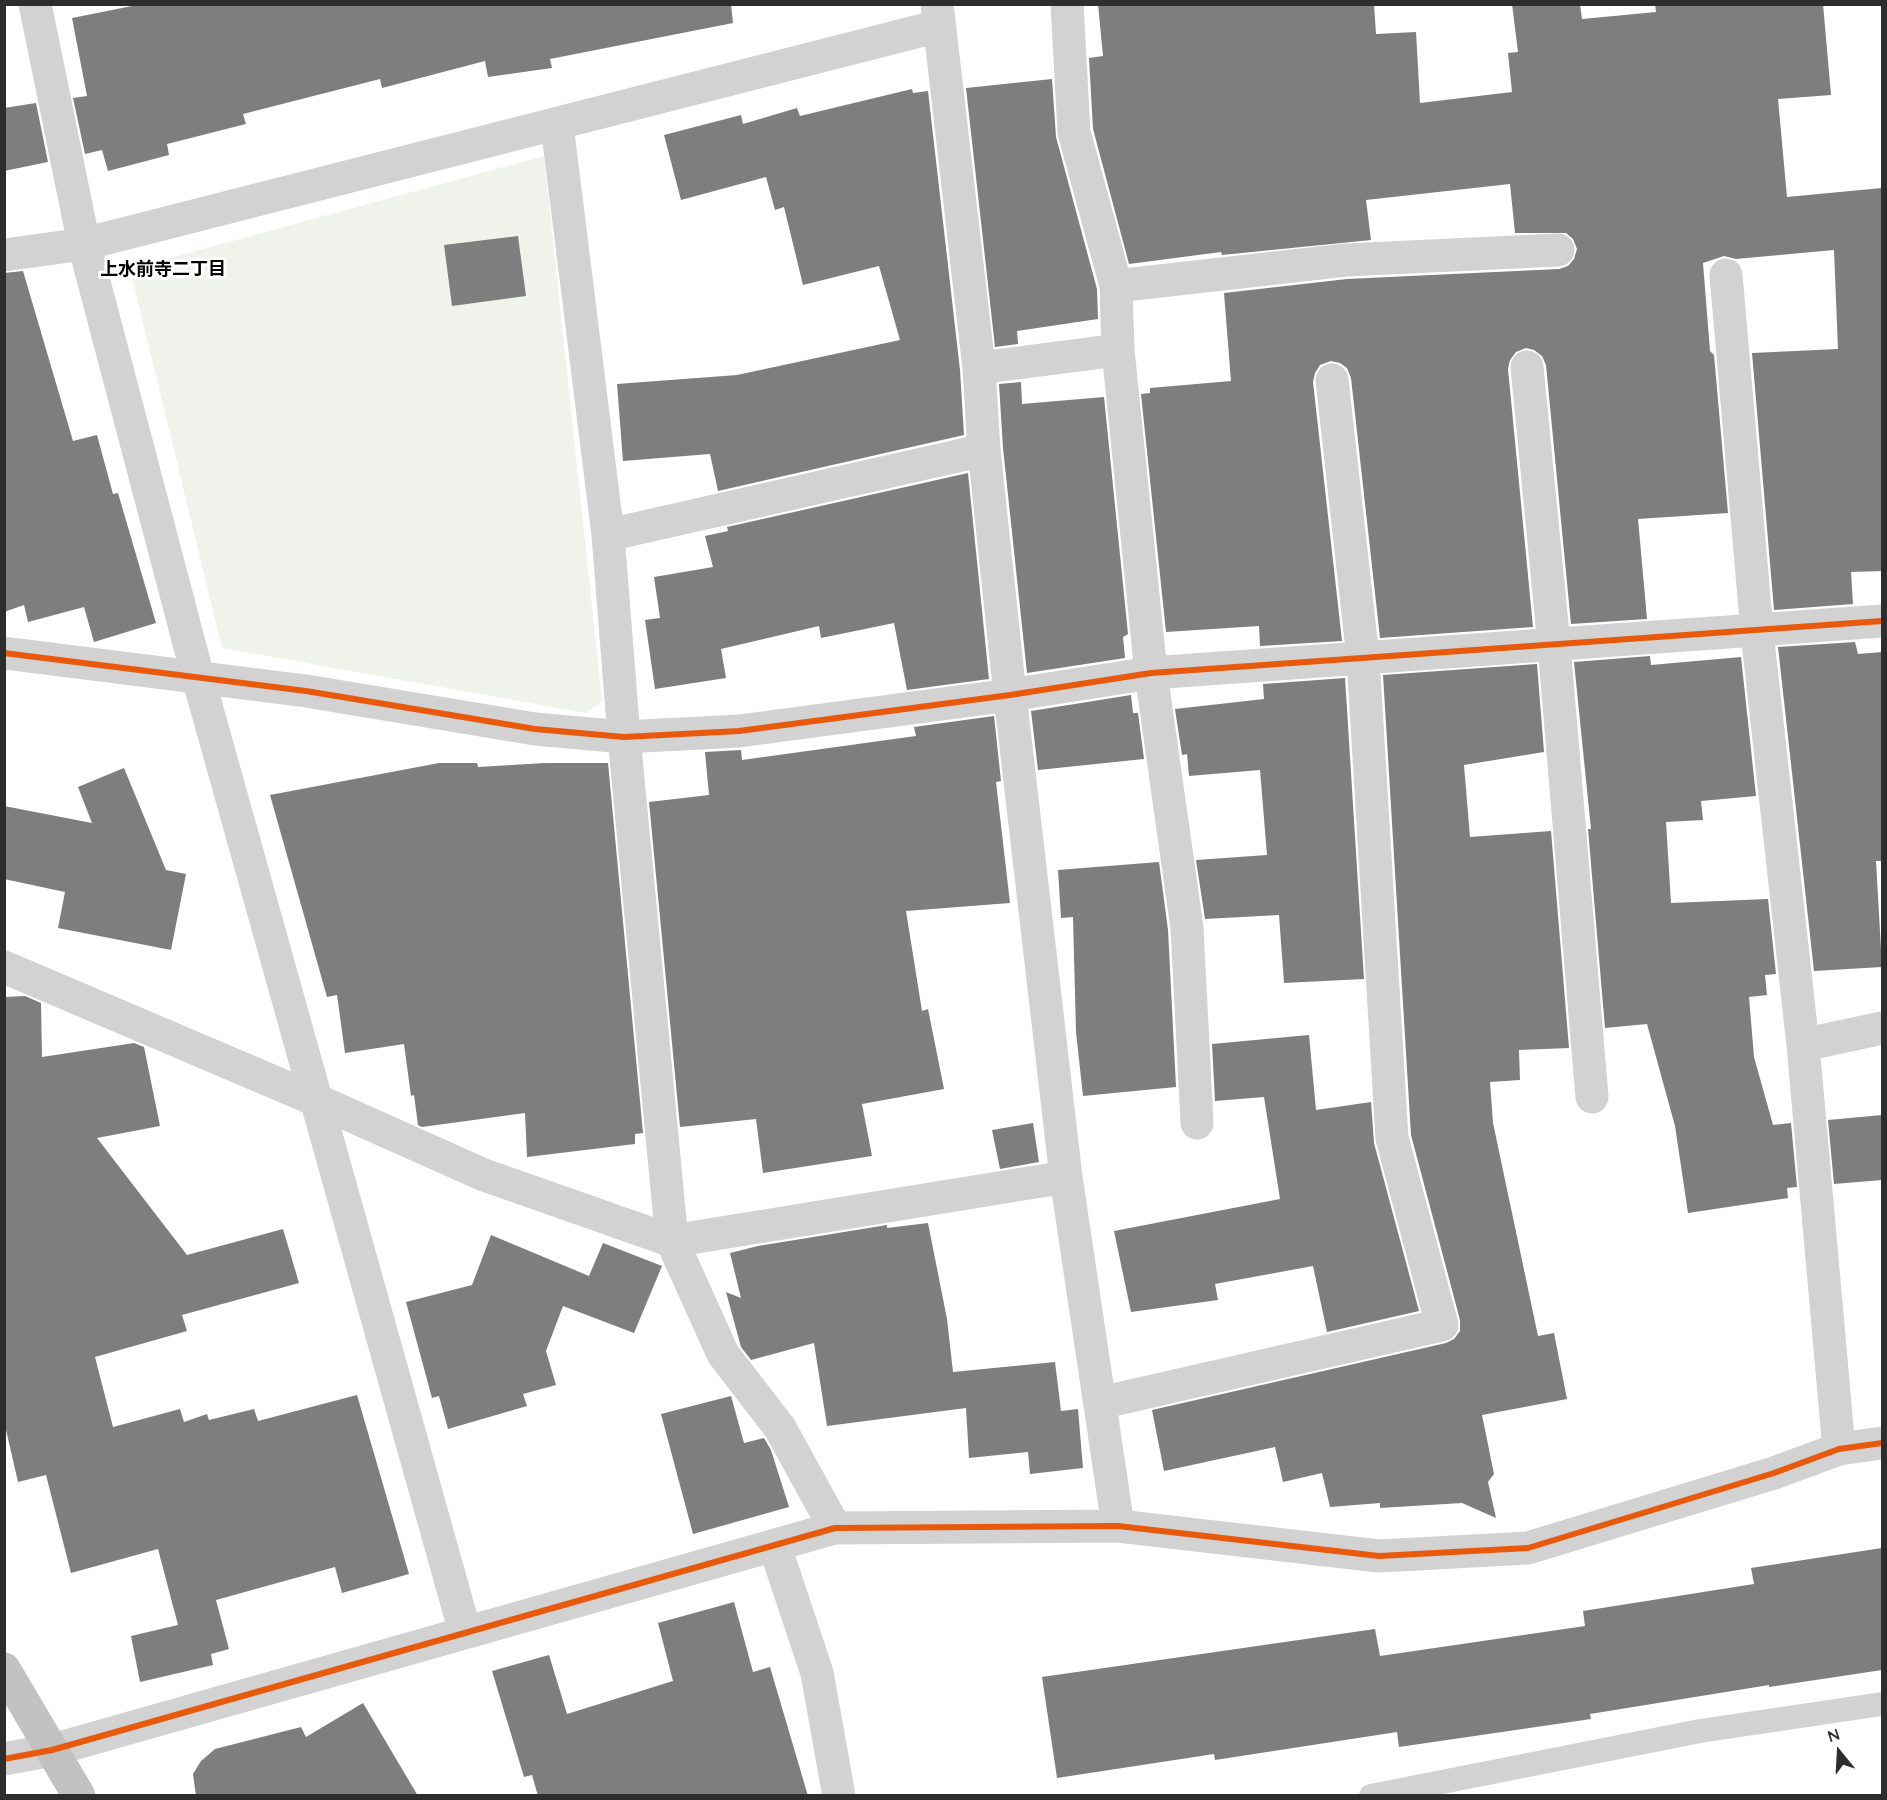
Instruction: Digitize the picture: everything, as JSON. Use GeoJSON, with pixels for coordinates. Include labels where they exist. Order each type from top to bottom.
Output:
{"type":"FeatureCollection","features":[{"type":"Feature","properties":{"kind":"highway"},"geometry":{"type":"LineString","coordinates":[[4,1669],[79,1796]]}},
{"type":"Feature","properties":{"kind":"street"},"geometry":{"type":"LineString","coordinates":[[35,4],[84,244],[198,677],[465,1632]]}},
{"type":"Feature","properties":{"kind":"street"},"geometry":{"type":"LineString","coordinates":[[1066,4],[1074,132],[1116,285],[1118,350],[1151,673],[1187,928],[1197,1123]]}},
{"type":"Feature","properties":{"kind":"street"},"geometry":{"type":"LineString","coordinates":[[4,255],[84,244],[557,125],[938,15],[979,368],[984,450],[1010,695],[1066,1177],[1118,1526]]}},
{"type":"Feature","properties":{"kind":"street"},"geometry":{"type":"LineString","coordinates":[[557,125],[608,535],[624,737],[672,1240],[723,1354],[780,1428],[835,1528]]}},
{"type":"Feature","properties":{"kind":"street"},"geometry":{"type":"LineString","coordinates":[[1116,285],[1346,260],[1558,250]]}},
{"type":"Feature","properties":{"kind":"street"},"geometry":{"type":"LineString","coordinates":[[1726,275],[1756,632],[1803,1045],[1839,1449]]}},
{"type":"Feature","properties":{"kind":"street"},"geometry":{"type":"LineString","coordinates":[[979,368],[1118,350]]}},
{"type":"Feature","properties":{"kind":"street"},"geometry":{"type":"LineString","coordinates":[[1527,367],[1554,645],[1592,1097]]}},
{"type":"Feature","properties":{"kind":"street"},"geometry":{"type":"LineString","coordinates":[[1100,1403],[1442,1325],[1392,1138],[1364,658],[1332,380]]}},
{"type":"Feature","properties":{"kind":"street"},"geometry":{"type":"LineString","coordinates":[[608,535],[984,450]]}},
{"type":"Feature","properties":{"kind":"street"},"geometry":{"type":"LineString","coordinates":[[4,653],[306,691],[535,729],[624,737],[739,731],[1010,695],[1151,673],[1756,632],[1882,621]]}},
{"type":"Feature","properties":{"kind":"street"},"geometry":{"type":"LineString","coordinates":[[4,967],[316,1100],[484,1175],[672,1240],[1066,1177]]}},
{"type":"Feature","properties":{"kind":"street"},"geometry":{"type":"LineString","coordinates":[[1803,1045],[1882,1028]]}},
{"type":"Feature","properties":{"kind":"street"},"geometry":{"type":"LineString","coordinates":[[4,1759],[52,1750],[465,1632],[775,1547],[835,1528],[1118,1526],[1379,1556],[1528,1548],[1774,1473],[1839,1449],[1882,1443]]}},
{"type":"Feature","properties":{"kind":"street"},"geometry":{"type":"LineString","coordinates":[[775,1547],[817,1673],[839,1796]]}},
{"type":"Feature","properties":{"kind":"lane"},"geometry":{"type":"LineString","coordinates":[[1371,1796],[1700,1731],[1882,1704]]}},
{"type":"Feature","properties":{"kind":"shaded area"},"geometry":{"type":"Polygon","coordinates":[[[544,156],[602,701],[586,713],[222,648],[130,269],[544,156]]]}},
{"type":"Feature","properties":{"kind":"building"},"geometry":{"type":"Polygon","coordinates":[[[142,4],[731,4],[733,23],[550,59],[552,68],[488,77],[485,61],[382,88],[380,79],[243,114],[246,124],[167,144],[169,155],[108,171],[102,150],[85,154],[73,98],[87,96],[72,18],[142,4]]]}},
{"type":"Feature","properties":{"kind":"building"},"geometry":{"type":"Polygon","coordinates":[[[1098,4],[1374,4],[1376,34],[1416,32],[1420,103],[1512,92],[1508,53],[1518,52],[1512,4],[1580,4],[1582,19],[1656,12],[1655,4],[1823,4],[1831,95],[1778,99],[1787,197],[1882,188],[1882,571],[1851,572],[1853,604],[1774,610],[1752,353],[1838,349],[1834,250],[1736,259],[1724,256],[1703,263],[1728,513],[1638,519],[1647,619],[1571,624],[1546,365],[1542,356],[1526,348],[1516,352],[1510,360],[1508,369],[1533,627],[1380,638],[1351,378],[1347,368],[1331,361],[1320,365],[1313,382],[1342,641],[1260,646],[1259,626],[1166,632],[1141,394],[1150,393],[1150,388],[1231,381],[1224,293],[1347,279],[1559,269],[1568,266],[1574,259],[1577,249],[1573,239],[1566,233],[1515,233],[1510,184],[1366,200],[1371,240],[1222,255],[1221,252],[1129,264],[1093,129],[1089,58],[1103,56],[1098,4]]]}},
{"type":"Feature","properties":{"kind":"building"},"geometry":{"type":"Polygon","coordinates":[[[1052,79],[1056,137],[1097,289],[1098,319],[1017,331],[1018,344],[995,347],[966,88],[1052,79]]]}},
{"type":"Feature","properties":{"kind":"building"},"geometry":{"type":"Polygon","coordinates":[[[912,89],[913,93],[928,91],[960,370],[964,435],[718,491],[710,454],[623,461],[617,384],[737,375],[900,340],[879,266],[803,285],[784,207],[775,210],[766,177],[681,200],[664,135],[741,115],[743,124],[797,108],[800,116],[912,89]]]}},
{"type":"Feature","properties":{"kind":"building"},"geometry":{"type":"Polygon","coordinates":[[[36,103],[48,162],[4,171],[4,108],[36,103]]]}},
{"type":"Feature","properties":{"kind":"building"},"geometry":{"type":"Polygon","coordinates":[[[518,236],[526,296],[452,306],[444,245],[518,236]]]}},
{"type":"Feature","properties":{"kind":"building"},"geometry":{"type":"Polygon","coordinates":[[[23,271],[73,441],[97,435],[113,494],[118,493],[156,623],[94,642],[84,607],[28,622],[24,605],[4,612],[4,273],[23,271]]]}},
{"type":"Feature","properties":{"kind":"building"},"geometry":{"type":"Polygon","coordinates":[[[1021,382],[1022,404],[1104,397],[1128,634],[1123,637],[1125,658],[1027,673],[1003,448],[999,384],[1021,382]]]}},
{"type":"Feature","properties":{"kind":"building"},"geometry":{"type":"Polygon","coordinates":[[[968,473],[989,679],[907,690],[894,623],[821,638],[819,626],[721,649],[726,678],[655,689],[645,620],[660,618],[654,577],[713,567],[705,536],[728,531],[727,527],[968,473]]]}},
{"type":"Feature","properties":{"kind":"building"},"geometry":{"type":"Polygon","coordinates":[[[1855,642],[1858,654],[1882,652],[1882,861],[1876,861],[1882,967],[1814,971],[1778,647],[1855,642]]]}},
{"type":"Feature","properties":{"kind":"building"},"geometry":{"type":"Polygon","coordinates":[[[1650,656],[1651,665],[1741,657],[1756,796],[1701,801],[1703,820],[1666,822],[1671,903],[1768,899],[1776,974],[1765,975],[1767,995],[1749,997],[1754,1057],[1773,1125],[1791,1123],[1797,1187],[1787,1188],[1788,1198],[1688,1213],[1675,1126],[1647,1024],[1605,1028],[1588,829],[1591,829],[1574,662],[1650,656]]]}},
{"type":"Feature","properties":{"kind":"building"},"geometry":{"type":"Polygon","coordinates":[[[1537,664],[1544,752],[1464,765],[1470,837],[1551,831],[1569,1048],[1519,1050],[1520,1080],[1490,1082],[1493,1123],[1538,1336],[1554,1333],[1567,1399],[1482,1415],[1494,1474],[1488,1482],[1496,1518],[1462,1503],[1380,1508],[1380,1503],[1330,1507],[1322,1473],[1283,1482],[1275,1447],[1164,1471],[1152,1410],[1446,1343],[1454,1339],[1460,1331],[1460,1320],[1411,1135],[1383,675],[1537,664]]]}},
{"type":"Feature","properties":{"kind":"building"},"geometry":{"type":"Polygon","coordinates":[[[1345,678],[1364,979],[1284,983],[1279,915],[1205,919],[1196,860],[1267,855],[1260,770],[1189,776],[1187,754],[1182,755],[1175,709],[1264,699],[1263,684],[1345,678]]]}},
{"type":"Feature","properties":{"kind":"building"},"geometry":{"type":"Polygon","coordinates":[[[1131,695],[1133,713],[1138,713],[1144,759],[1038,770],[1031,711],[1131,695]]]}},
{"type":"Feature","properties":{"kind":"building"},"geometry":{"type":"Polygon","coordinates":[[[994,716],[1001,781],[996,782],[1010,903],[906,911],[922,1011],[928,1009],[944,1089],[862,1104],[872,1156],[763,1173],[756,1119],[680,1127],[649,802],[709,795],[705,752],[741,750],[742,760],[916,736],[914,727],[994,716]]]}},
{"type":"Feature","properties":{"kind":"building"},"geometry":{"type":"Polygon","coordinates":[[[439,763],[477,763],[478,767],[545,763],[608,763],[643,1133],[635,1134],[635,1144],[527,1157],[525,1113],[422,1127],[418,1125],[414,1095],[411,1096],[404,1044],[345,1053],[337,995],[327,997],[270,795],[439,763]]]}},
{"type":"Feature","properties":{"kind":"building"},"geometry":{"type":"Polygon","coordinates":[[[124,768],[166,870],[186,874],[171,950],[58,928],[65,892],[4,879],[4,806],[92,823],[78,787],[124,768]]]}},
{"type":"Feature","properties":{"kind":"building"},"geometry":{"type":"Polygon","coordinates":[[[1159,862],[1168,930],[1176,1087],[1083,1096],[1076,1032],[1073,917],[1061,918],[1058,870],[1159,862]]]}},
{"type":"Feature","properties":{"kind":"building"},"geometry":{"type":"Polygon","coordinates":[[[25,996],[41,1003],[42,1057],[134,1043],[144,1047],[160,1126],[97,1138],[187,1255],[283,1229],[299,1283],[182,1315],[187,1331],[95,1357],[113,1427],[180,1409],[184,1422],[207,1414],[209,1420],[254,1409],[258,1421],[357,1395],[409,1574],[342,1593],[335,1567],[216,1600],[229,1649],[211,1654],[213,1665],[140,1682],[131,1636],[178,1625],[158,1549],[71,1573],[46,1475],[18,1482],[4,1421],[4,997],[25,996]]]}},
{"type":"Feature","properties":{"kind":"building"},"geometry":{"type":"Polygon","coordinates":[[[1309,1035],[1316,1110],[1371,1102],[1374,1143],[1419,1311],[1327,1332],[1313,1266],[1215,1284],[1218,1300],[1131,1312],[1114,1231],[1280,1199],[1264,1097],[1215,1101],[1212,1044],[1309,1035]]]}},
{"type":"Feature","properties":{"kind":"building"},"geometry":{"type":"Polygon","coordinates":[[[1882,1115],[1882,1180],[1834,1184],[1828,1120],[1882,1115]]]}},
{"type":"Feature","properties":{"kind":"building"},"geometry":{"type":"Polygon","coordinates":[[[1033,1123],[1039,1162],[1000,1169],[992,1130],[1033,1123]]]}},
{"type":"Feature","properties":{"kind":"building"},"geometry":{"type":"Polygon","coordinates":[[[928,1223],[947,1319],[953,1372],[1055,1362],[1061,1411],[1078,1409],[1083,1468],[1030,1474],[1028,1452],[969,1458],[966,1408],[827,1426],[814,1343],[751,1360],[741,1347],[726,1292],[741,1298],[730,1253],[758,1246],[887,1225],[887,1228],[928,1223]]]}},
{"type":"Feature","properties":{"kind":"building"},"geometry":{"type":"Polygon","coordinates":[[[491,1235],[589,1276],[603,1243],[662,1266],[634,1333],[563,1306],[546,1351],[556,1385],[523,1394],[527,1406],[448,1429],[439,1396],[432,1398],[406,1302],[472,1285],[491,1235]]]}},
{"type":"Feature","properties":{"kind":"building"},"geometry":{"type":"Polygon","coordinates":[[[731,1396],[744,1443],[764,1438],[771,1450],[789,1507],[693,1534],[661,1414],[731,1396]]]}},
{"type":"Feature","properties":{"kind":"building"},"geometry":{"type":"Polygon","coordinates":[[[1882,1548],[1882,1670],[1769,1687],[1769,1685],[1590,1714],[1591,1719],[1399,1747],[1397,1732],[1215,1760],[1214,1754],[1057,1778],[1042,1677],[1375,1629],[1380,1656],[1585,1626],[1583,1611],[1754,1584],[1751,1568],[1882,1548]]]}},
{"type":"Feature","properties":{"kind":"building"},"geometry":{"type":"Polygon","coordinates":[[[734,1602],[753,1672],[770,1667],[808,1796],[538,1796],[532,1775],[524,1777],[492,1671],[549,1655],[567,1714],[673,1681],[658,1623],[734,1602]]]}},
{"type":"Feature","properties":{"kind":"building"},"geometry":{"type":"Polygon","coordinates":[[[363,1703],[418,1796],[196,1796],[193,1774],[201,1761],[215,1749],[301,1727],[306,1737],[363,1703]]]}},
{"type":"Feature","properties":{"kind":"cycle path"},"geometry":{"type":"LineString","coordinates":[[4,653],[306,691],[535,729],[624,737],[739,731],[1010,695],[1151,673],[1882,621]]}},
{"type":"Feature","properties":{"kind":"cycle path"},"geometry":{"type":"LineString","coordinates":[[4,1759],[52,1750],[835,1528],[1118,1526],[1379,1556],[1528,1548],[1774,1473],[1839,1449],[1882,1443]]}},
{"type":"Feature","properties":{"kind":"district","name":"上水前寺二丁目"},"geometry":{"type":"Point","coordinates":[163,270]}}]}
